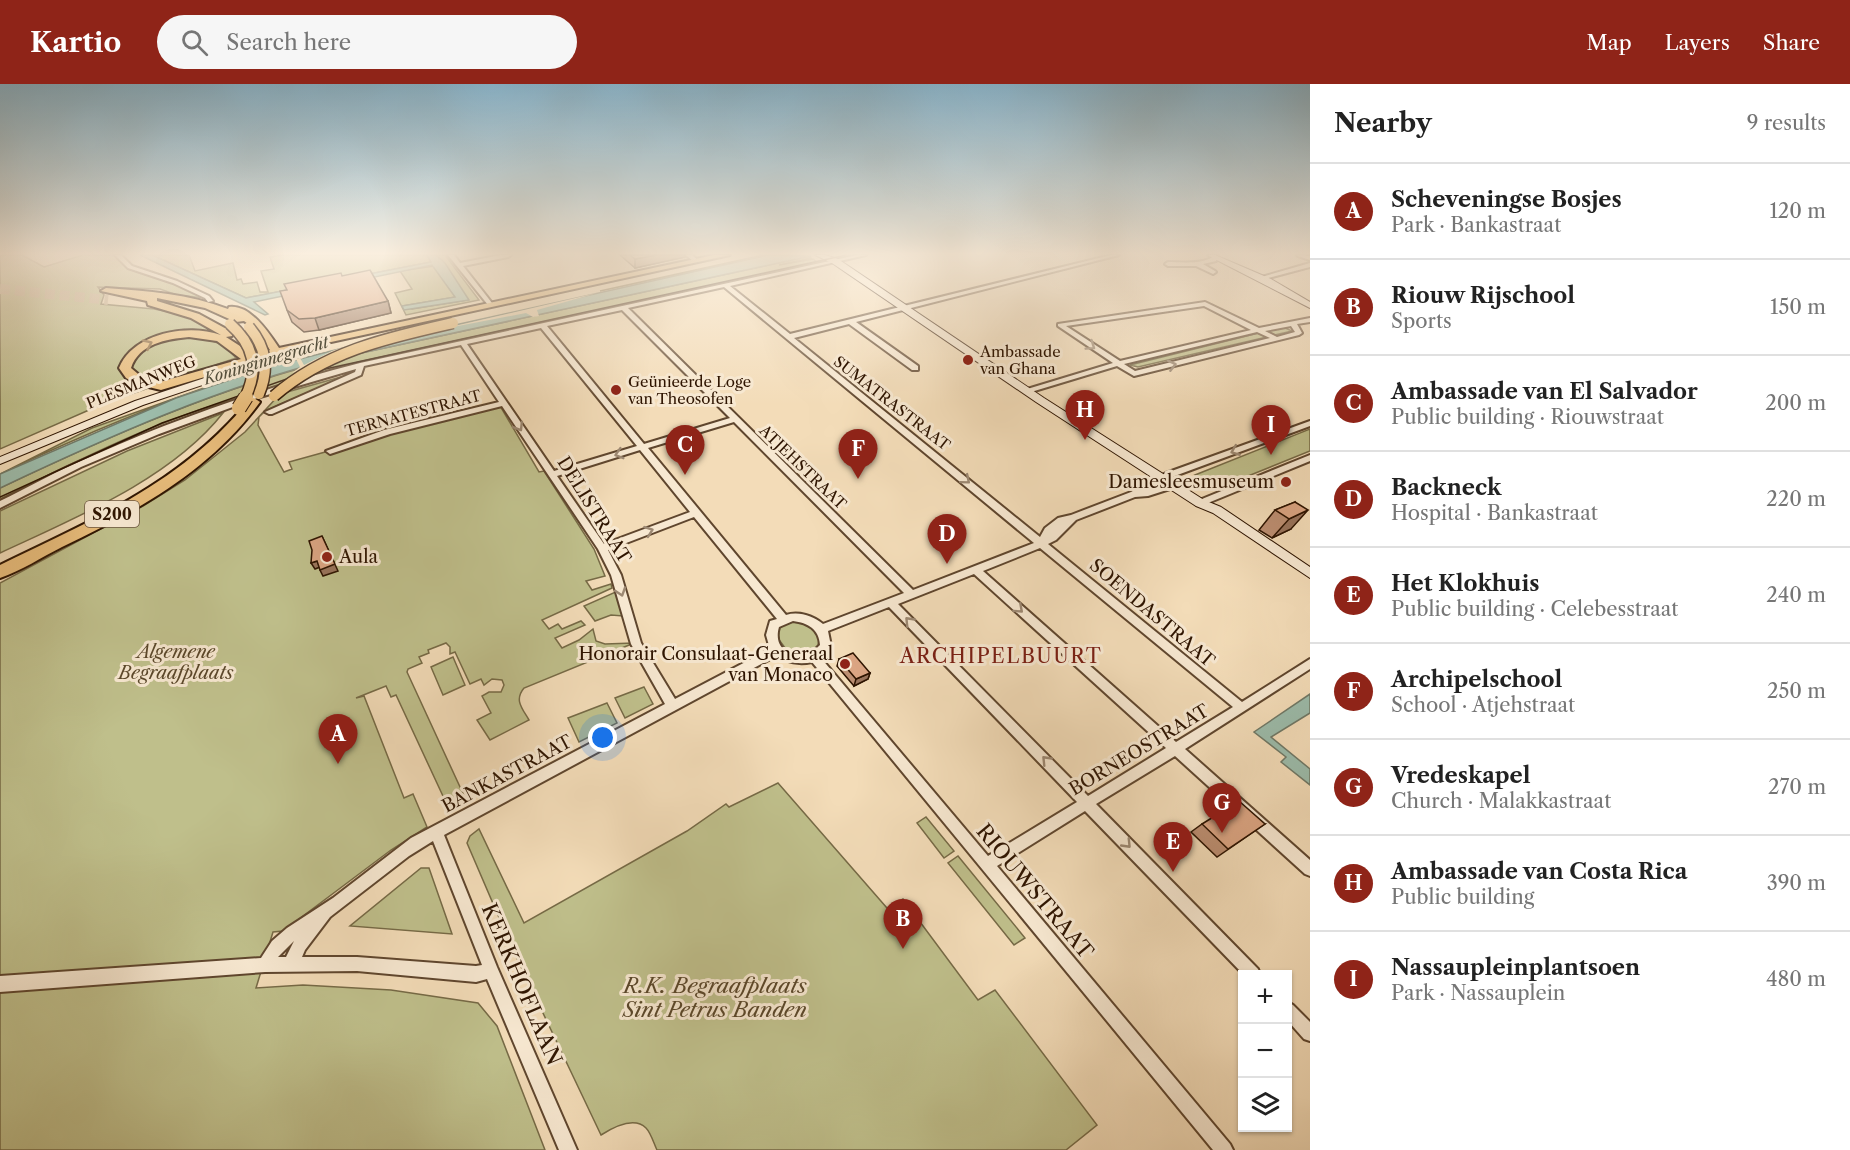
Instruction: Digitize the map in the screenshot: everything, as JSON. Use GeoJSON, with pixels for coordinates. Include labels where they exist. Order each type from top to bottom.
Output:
{"type":"FeatureCollection","features":[{"type":"Feature","properties":{"kind":"main road"},"geometry":{"type":"LineString","coordinates":[[158,305],[199,317],[243,343],[270,355],[508,305]]}},
{"type":"Feature","properties":{"kind":"main road","name":"S200"},"geometry":{"type":"LineString","coordinates":[[0,562],[165,475],[208,442],[239,408],[254,375],[254,356],[250,345],[235,322],[199,310],[164,305]]}},
{"type":"Feature","properties":{"kind":"main road","name":"S200"},"geometry":{"type":"LineString","coordinates":[[0,572],[156,490],[217,445],[254,402],[266,376],[266,359],[260,340],[218,310],[200,305]]}},
{"type":"Feature","properties":{"kind":"main road"},"geometry":{"type":"LineString","coordinates":[[219,305],[241,314],[265,334],[270,355]]}},
{"type":"Feature","properties":{"kind":"main road"},"geometry":{"type":"LineString","coordinates":[[270,355],[487,305]]}},
{"type":"Feature","properties":{"kind":"main road"},"geometry":{"type":"LineString","coordinates":[[217,445],[253,417],[300,373],[338,353],[372,342],[541,305]]}},
{"type":"Feature","properties":{"kind":"main road"},"geometry":{"type":"LineString","coordinates":[[901,305],[1161,478],[1200,503],[1217,510],[1308,569]]}},
{"type":"Feature","properties":{"kind":"main road"},"geometry":{"type":"LineString","coordinates":[[179,381],[152,386],[128,375],[126,363],[137,350],[155,341],[182,334],[204,334],[233,345],[254,375]]}},
{"type":"Feature","properties":{"kind":"main road"},"geometry":{"type":"LineString","coordinates":[[243,343],[265,334]]}},
{"type":"Feature","properties":{"kind":"main road","name":"PLESMANWEG"},"geometry":{"type":"LineString","coordinates":[[0,461],[95,415],[179,381],[270,355]]}},
{"type":"Feature","properties":{"kind":"main road","name":"PLESMANWEG"},"geometry":{"type":"LineString","coordinates":[[21,451],[160,395],[270,355]]}},
{"type":"Feature","properties":{"kind":"main road"},"geometry":{"type":"LineString","coordinates":[[1200,503],[1209,513],[1310,582]]}},
{"type":"Feature","properties":{"kind":"street"},"geometry":{"type":"LineString","coordinates":[[0,505],[89,460],[209,412],[360,366],[638,305]]}},
{"type":"Feature","properties":{"kind":"street","name":"SUMATRASTRAAT"},"geometry":{"type":"LineString","coordinates":[[749,305],[1042,543]]}},
{"type":"Feature","properties":{"kind":"street"},"geometry":{"type":"LineString","coordinates":[[788,337],[913,305]]}},
{"type":"Feature","properties":{"kind":"street"},"geometry":{"type":"LineString","coordinates":[[1199,305],[1060,323],[1134,374],[1299,333],[1293,323]]}},
{"type":"Feature","properties":{"kind":"street"},"geometry":{"type":"LineString","coordinates":[[1207,305],[1276,339]]}},
{"type":"Feature","properties":{"kind":"street","name":"ATJEHSTRAAT"},"geometry":{"type":"LineString","coordinates":[[624,308],[912,595]]}},
{"type":"Feature","properties":{"kind":"street"},"geometry":{"type":"LineString","coordinates":[[1028,390],[1118,364],[1258,330],[1310,320]]}},
{"type":"Feature","properties":{"kind":"street"},"geometry":{"type":"LineString","coordinates":[[850,321],[915,368]]}},
{"type":"Feature","properties":{"kind":"street"},"geometry":{"type":"LineString","coordinates":[[543,326],[783,619]]}},
{"type":"Feature","properties":{"kind":"street","name":"DELISTRAAT"},"geometry":{"type":"LineString","coordinates":[[463,343],[554,474],[602,548],[616,575],[636,644],[673,707]]}},
{"type":"Feature","properties":{"kind":"street"},"geometry":{"type":"LineString","coordinates":[[269,412],[358,373],[360,366]]}},
{"type":"Feature","properties":{"kind":"street","name":"TERNATESTRAAT"},"geometry":{"type":"LineString","coordinates":[[330,451],[387,432],[504,403]]}},
{"type":"Feature","properties":{"kind":"street"},"geometry":{"type":"LineString","coordinates":[[554,474],[735,419]]}},
{"type":"Feature","properties":{"kind":"street"},"geometry":{"type":"LineString","coordinates":[[822,629],[1042,543],[1053,538],[1073,518],[1134,494],[1161,478],[1310,423]]}},
{"type":"Feature","properties":{"kind":"street"},"geometry":{"type":"LineString","coordinates":[[1200,503],[1310,458]]}},
{"type":"Feature","properties":{"kind":"street"},"geometry":{"type":"LineString","coordinates":[[1134,494],[1154,492],[1173,485]]}},
{"type":"Feature","properties":{"kind":"street"},"geometry":{"type":"LineString","coordinates":[[602,548],[696,513]]}},
{"type":"Feature","properties":{"kind":"street","name":"SOENDASTRAAT"},"geometry":{"type":"LineString","coordinates":[[1042,543],[1242,708]]}},
{"type":"Feature","properties":{"kind":"street"},"geometry":{"type":"LineString","coordinates":[[976,570],[1310,869]]}},
{"type":"Feature","properties":{"kind":"street"},"geometry":{"type":"LineString","coordinates":[[891,603],[1248,970]]}},
{"type":"Feature","properties":{"kind":"street"},"geometry":{"type":"LineString","coordinates":[[804,618],[822,629],[826,646],[815,658],[793,659],[777,650],[771,642],[770,632],[774,624],[783,619],[804,618]]}},
{"type":"Feature","properties":{"kind":"street","name":"BANKASTRAAT"},"geometry":{"type":"LineString","coordinates":[[265,964],[280,941],[327,911],[391,859],[777,650]]}},
{"type":"Feature","properties":{"kind":"street","name":"RIOUWSTRAAT"},"geometry":{"type":"LineString","coordinates":[[815,658],[1224,1150]]}},
{"type":"Feature","properties":{"kind":"street","name":"BORNEOSTRAAT"},"geometry":{"type":"LineString","coordinates":[[986,865],[1242,708],[1310,663]]}},
{"type":"Feature","properties":{"kind":"street","name":"KERKHOFLAAN"},"geometry":{"type":"LineString","coordinates":[[437,833],[490,969],[568,1150]]}},
{"type":"Feature","properties":{"kind":"street","name":"BANKASTRAAT"},"geometry":{"type":"LineString","coordinates":[[291,964],[300,945],[327,911]]}},
{"type":"Feature","properties":{"kind":"street"},"geometry":{"type":"LineString","coordinates":[[0,984],[265,964],[357,964],[476,974],[490,969]]}},
{"type":"Feature","properties":{"kind":"street"},"geometry":{"type":"LineString","coordinates":[[1292,1015],[1310,1033]]}},
{"type":"Feature","properties":{"kind":"green space"},"geometry":{"type":"Polygon","coordinates":[[[0,305],[109,305],[154,309],[189,316],[225,337],[201,331],[178,333],[177,338],[210,340],[224,347],[236,358],[105,403],[0,449],[0,305]]]}},
{"type":"Feature","properties":{"kind":"green space"},"geometry":{"type":"Polygon","coordinates":[[[401,305],[410,305],[402,306],[412,309],[456,305],[406,315],[401,305]]]}},
{"type":"Feature","properties":{"kind":"green space"},"geometry":{"type":"Polygon","coordinates":[[[585,305],[624,305],[361,363],[193,412],[136,434],[0,499],[0,488],[126,431],[254,382],[343,357],[585,305]]]}},
{"type":"Feature","properties":{"kind":"green space"},"geometry":{"type":"Polygon","coordinates":[[[1283,327],[1292,331],[1138,367],[1130,365],[1283,327]]]}},
{"type":"Feature","properties":{"kind":"green space"},"geometry":{"type":"Polygon","coordinates":[[[240,375],[118,421],[0,474],[92,428],[240,375]]]}},
{"type":"Feature","properties":{"kind":"green space","name":"Algemene Begraafplaats"},"geometry":{"type":"Polygon","coordinates":[[[348,375],[265,411],[259,417],[258,425],[284,472],[292,469],[289,462],[499,404],[539,472],[544,471],[594,549],[605,576],[586,581],[592,590],[611,584],[612,588],[542,620],[549,629],[558,624],[562,629],[581,621],[585,625],[555,638],[562,648],[579,640],[593,629],[596,641],[605,644],[634,643],[524,688],[519,700],[529,720],[490,740],[477,720],[491,713],[482,696],[489,692],[501,692],[504,685],[502,680],[492,679],[484,685],[481,679],[470,684],[455,652],[450,654],[450,647],[446,643],[428,650],[429,653],[419,657],[422,663],[408,669],[407,672],[466,800],[449,809],[396,695],[391,697],[386,686],[356,698],[364,696],[404,798],[413,794],[427,827],[391,850],[283,931],[273,932],[256,988],[303,985],[391,990],[478,1003],[497,1026],[545,1150],[0,1150],[0,583],[143,506],[185,480],[245,432],[280,394],[348,375]]]}},
{"type":"Feature","properties":{"kind":"green space"},"geometry":{"type":"Polygon","coordinates":[[[223,413],[202,437],[149,477],[90,511],[0,553],[0,511],[127,451],[223,413]]]}},
{"type":"Feature","properties":{"kind":"green space"},"geometry":{"type":"Polygon","coordinates":[[[1310,429],[1310,451],[1216,489],[1195,475],[1310,429]]]}},
{"type":"Feature","properties":{"kind":"green space"},"geometry":{"type":"Polygon","coordinates":[[[620,590],[623,616],[611,615],[595,621],[584,606],[620,590]]]}},
{"type":"Feature","properties":{"kind":"green space"},"geometry":{"type":"Polygon","coordinates":[[[799,621],[817,631],[818,644],[809,654],[788,652],[777,637],[779,629],[784,624],[799,621]]]}},
{"type":"Feature","properties":{"kind":"green space"},"geometry":{"type":"Polygon","coordinates":[[[453,657],[465,685],[443,695],[431,667],[453,657]]]}},
{"type":"Feature","properties":{"kind":"green space"},"geometry":{"type":"Polygon","coordinates":[[[644,687],[653,704],[625,718],[615,698],[644,687]]]}},
{"type":"Feature","properties":{"kind":"green space"},"geometry":{"type":"Polygon","coordinates":[[[607,703],[617,723],[579,742],[568,718],[607,703]]]}},
{"type":"Feature","properties":{"kind":"green space","name":"R.K. Begraafplaats Sint Petrus Banden"},"geometry":{"type":"Polygon","coordinates":[[[778,783],[887,908],[903,899],[978,1000],[995,990],[1097,1125],[1066,1150],[657,1150],[648,1130],[635,1123],[623,1124],[601,1135],[513,950],[467,843],[470,836],[479,829],[524,923],[687,831],[726,804],[729,807],[778,783]]]}},
{"type":"Feature","properties":{"kind":"green space"},"geometry":{"type":"Polygon","coordinates":[[[926,817],[954,851],[944,858],[917,823],[926,817]]]}},
{"type":"Feature","properties":{"kind":"green space"},"geometry":{"type":"Polygon","coordinates":[[[958,856],[1025,938],[1014,945],[948,863],[958,856]]]}},
{"type":"Feature","properties":{"kind":"green space"},"geometry":{"type":"Polygon","coordinates":[[[421,868],[429,868],[452,934],[350,926],[421,868]]]}},
{"type":"Feature","properties":{"kind":"shaded area"},"geometry":{"type":"Polygon","coordinates":[[[244,305],[257,305],[268,314],[265,315],[244,305]]]}},
{"type":"Feature","properties":{"kind":"shaded area"},"geometry":{"type":"Polygon","coordinates":[[[409,305],[438,305],[404,310],[402,306],[409,305]]]}},
{"type":"Feature","properties":{"kind":"shaded area"},"geometry":{"type":"Polygon","coordinates":[[[546,305],[585,305],[333,359],[247,384],[164,415],[0,488],[0,474],[176,398],[272,366],[351,346],[546,305]]]}},
{"type":"Feature","properties":{"kind":"shaded area"},"geometry":{"type":"Polygon","coordinates":[[[1310,694],[1310,713],[1271,737],[1310,769],[1310,785],[1281,762],[1286,757],[1254,732],[1310,694]]]}},
{"type":"Feature","properties":{"kind":"pier"},"geometry":{"type":"Polygon","coordinates":[[[546,305],[556,305],[537,310],[539,316],[533,317],[526,313],[406,336],[292,373],[300,367],[296,359],[300,358],[304,365],[332,351],[364,340],[451,320],[455,326],[546,305]]]}},
{"type":"Feature","properties":{"kind":"building"},"geometry":{"type":"Polygon","coordinates":[[[285,305],[372,305],[315,318],[299,319],[287,310],[285,305]]]}},
{"type":"Feature","properties":{"kind":"building"},"geometry":{"type":"Polygon","coordinates":[[[1295,502],[1308,510],[1289,519],[1275,510],[1295,502]]]}},
{"type":"Feature","properties":{"kind":"building","name":"Aula"},"geometry":{"type":"Polygon","coordinates":[[[322,536],[335,564],[320,570],[317,561],[311,563],[312,550],[309,541],[322,536]]]}},
{"type":"Feature","properties":{"kind":"building"},"geometry":{"type":"Polygon","coordinates":[[[853,653],[870,673],[856,679],[839,659],[853,653]]]}},
{"type":"Feature","properties":{"kind":"building"},"geometry":{"type":"Polygon","coordinates":[[[1239,801],[1265,824],[1228,849],[1202,824],[1239,801]]]}},
{"type":"Feature","properties":{"kind":"tram line"},"geometry":{"type":"LineString","coordinates":[[0,497],[162,423],[298,375],[619,305]]}},
{"type":"Feature","properties":{"kind":"place","name":"Ambassade van Ghana"},"geometry":{"type":"Point","coordinates":[968,360]}},
{"type":"Feature","properties":{"kind":"place","name":"Geünieerde Loge van Theosofen"},"geometry":{"type":"Point","coordinates":[616,390]}},
{"type":"Feature","properties":{"kind":"place","name":"Ambassade van Costa Rica"},"geometry":{"type":"Point","coordinates":[1085,440]}},
{"type":"Feature","properties":{"kind":"place","name":"Nassaupleinplantsoen"},"geometry":{"type":"Point","coordinates":[1271,455]}},
{"type":"Feature","properties":{"kind":"place","name":"Ambassade van El Salvador"},"geometry":{"type":"Point","coordinates":[685,475]}},
{"type":"Feature","properties":{"kind":"place","name":"Archipelschool"},"geometry":{"type":"Point","coordinates":[858,479]}},
{"type":"Feature","properties":{"kind":"place","name":"Damesleesmuseum"},"geometry":{"type":"Point","coordinates":[1286,482]}},
{"type":"Feature","properties":{"kind":"place","name":"Aula"},"geometry":{"type":"Point","coordinates":[327,557]}},
{"type":"Feature","properties":{"kind":"place","name":"Backneck"},"geometry":{"type":"Point","coordinates":[947,564]}},
{"type":"Feature","properties":{"kind":"place","name":"Honorair Consulaat-Generaal van Monaco"},"geometry":{"type":"Point","coordinates":[845,664]}},
{"type":"Feature","properties":{"kind":"place","name":"Scheveningse Bosjes"},"geometry":{"type":"Point","coordinates":[338,764]}},
{"type":"Feature","properties":{"kind":"place","name":"Vredeskapel"},"geometry":{"type":"Point","coordinates":[1222,833]}},
{"type":"Feature","properties":{"kind":"place","name":"Het Klokhuis"},"geometry":{"type":"Point","coordinates":[1173,872]}},
{"type":"Feature","properties":{"kind":"place","name":"Riouw Rijschool"},"geometry":{"type":"Point","coordinates":[903,949]}},
{"type":"Feature","properties":{"kind":"district","name":"ARCHIPELBUURT"},"geometry":{"type":"Point","coordinates":[1001,656]}},
{"type":"Feature","properties":{"kind":"water label","name":"Koninginnegracht"},"geometry":{"type":"Point","coordinates":[266,360]}}]}
